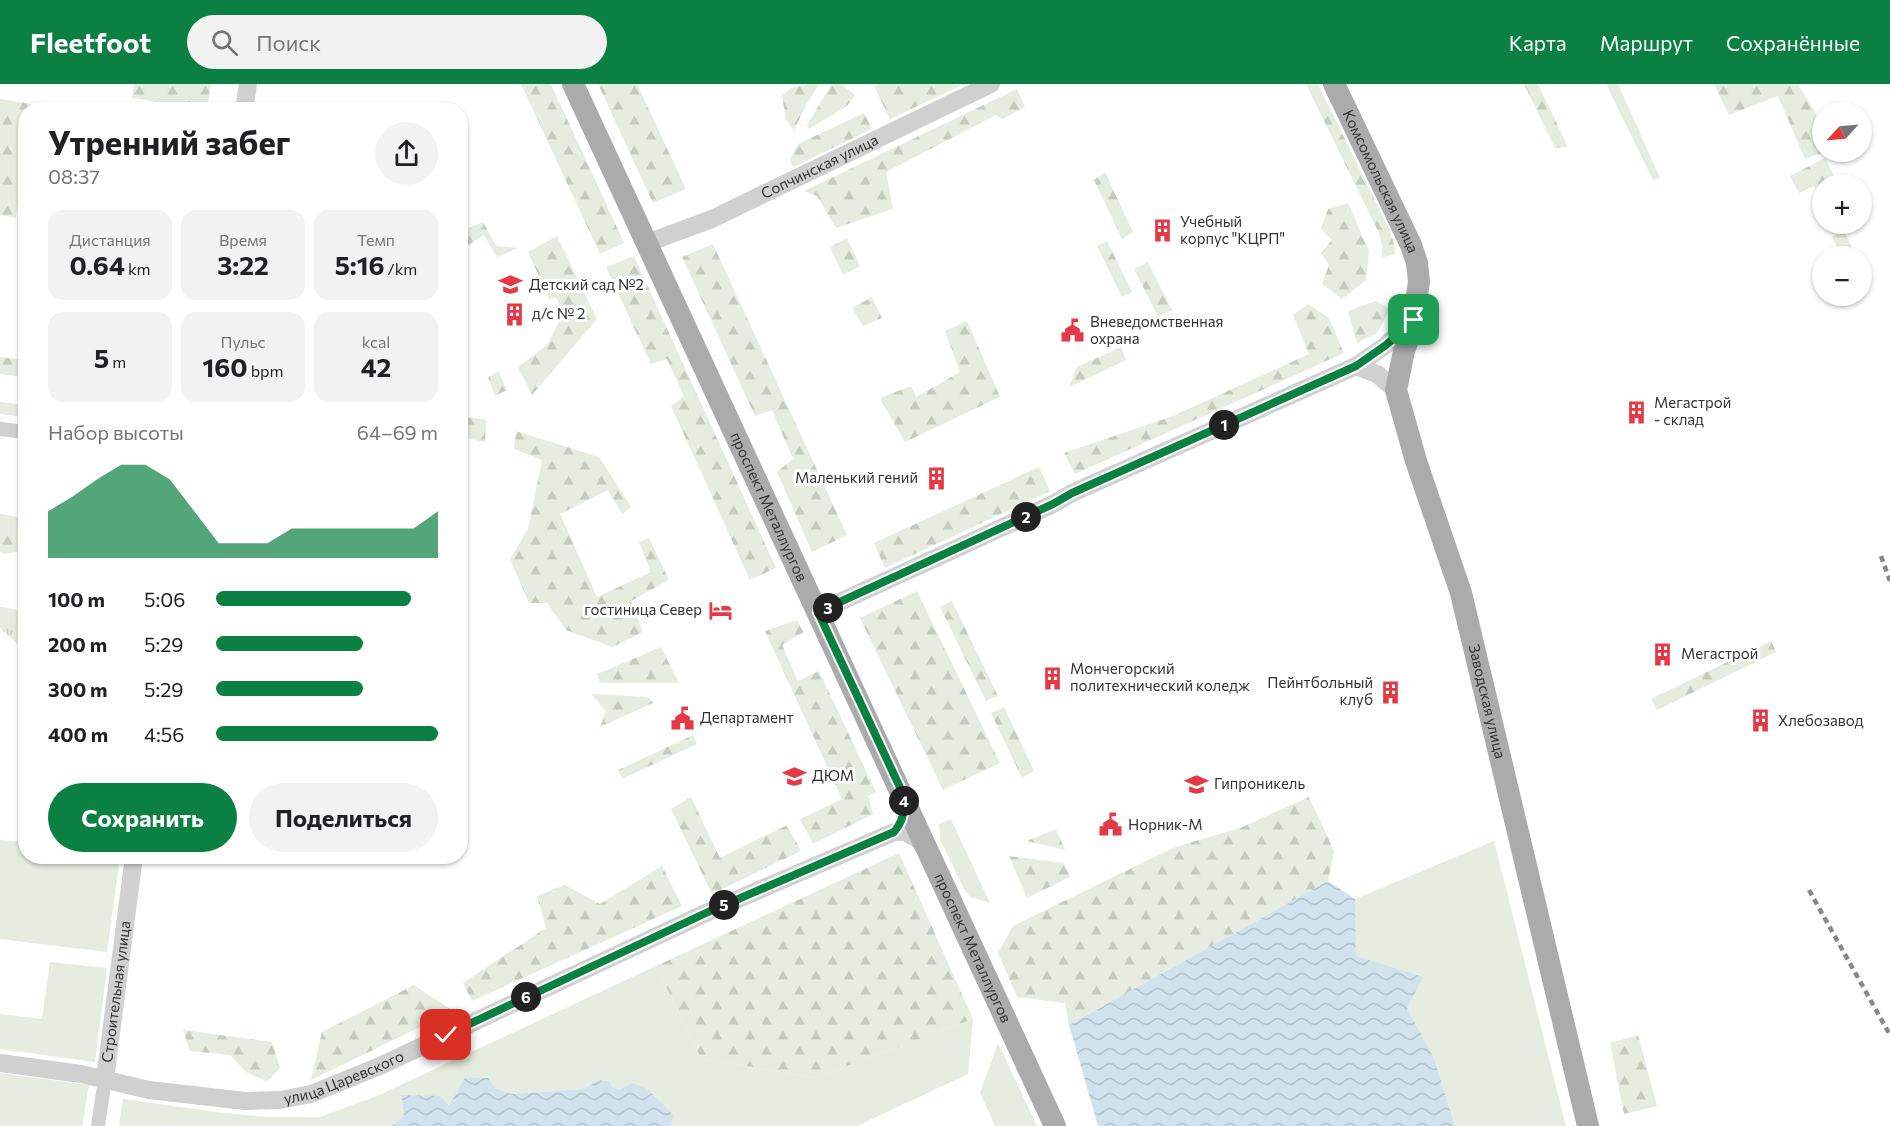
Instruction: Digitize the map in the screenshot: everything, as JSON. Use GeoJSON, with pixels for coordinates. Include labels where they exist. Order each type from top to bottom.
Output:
{"type":"FeatureCollection","features":[{"type":"Feature","properties":{"kind":"main road","name":"проспект Металлургов"},"geometry":{"type":"LineString","coordinates":[[573,84],[1055,1126]]}},
{"type":"Feature","properties":{"kind":"main road","name":"Комсомольская улица"},"geometry":{"type":"LineString","coordinates":[[1334,84],[1411,245],[1417,263],[1419,282]]}},
{"type":"Feature","properties":{"kind":"main road","name":"Заводская улица"},"geometry":{"type":"LineString","coordinates":[[1419,282],[1414,320],[1404,351],[1396,390],[1416,461],[1461,593],[1588,1126]]}},
{"type":"Feature","properties":{"kind":"street"},"geometry":{"type":"LineString","coordinates":[[245,102],[248,84]]}},
{"type":"Feature","properties":{"kind":"street","name":"Сопчинская улица"},"geometry":{"type":"LineString","coordinates":[[647,243],[712,219],[991,84]]}},
{"type":"Feature","properties":{"kind":"street"},"geometry":{"type":"LineString","coordinates":[[818,612],[913,570],[1083,488],[1356,366],[1386,345],[1414,320]]}},
{"type":"Feature","properties":{"kind":"street"},"geometry":{"type":"LineString","coordinates":[[1356,366],[1377,374],[1396,390]]}},
{"type":"Feature","properties":{"kind":"street"},"geometry":{"type":"LineString","coordinates":[[0,429],[18,431]]}},
{"type":"Feature","properties":{"kind":"street"},"geometry":{"type":"LineString","coordinates":[[894,832],[902,823],[904,796]]}},
{"type":"Feature","properties":{"kind":"street"},"geometry":{"type":"LineString","coordinates":[[894,832],[905,832],[926,844]]}},
{"type":"Feature","properties":{"kind":"street","name":"улица Царевского"},"geometry":{"type":"LineString","coordinates":[[0,1063],[105,1079],[149,1090],[245,1101],[280,1100],[311,1094],[380,1066],[708,912],[894,832]]}},
{"type":"Feature","properties":{"kind":"street","name":"Строительная улица"},"geometry":{"type":"LineString","coordinates":[[98,1126],[133,864]]}},
{"type":"Feature","properties":{"kind":"green space"},"geometry":{"type":"Polygon","coordinates":[[[134,84],[211,84],[208,102],[159,102],[132,98],[134,84]]]}},
{"type":"Feature","properties":{"kind":"green space"},"geometry":{"type":"Polygon","coordinates":[[[521,84],[551,84],[624,243],[600,254],[521,84]]]}},
{"type":"Feature","properties":{"kind":"green space"},"geometry":{"type":"Polygon","coordinates":[[[598,84],[637,84],[686,189],[653,203],[598,84]]]}},
{"type":"Feature","properties":{"kind":"green space"},"geometry":{"type":"Polygon","coordinates":[[[819,84],[794,130],[786,120],[782,96],[791,88],[819,84]]]}},
{"type":"Feature","properties":{"kind":"green space"},"geometry":{"type":"Polygon","coordinates":[[[832,84],[841,84],[855,95],[847,106],[809,129],[807,125],[832,84]]]}},
{"type":"Feature","properties":{"kind":"green space"},"geometry":{"type":"Polygon","coordinates":[[[878,84],[964,84],[890,119],[874,86],[878,84]]]}},
{"type":"Feature","properties":{"kind":"green space"},"geometry":{"type":"Polygon","coordinates":[[[1306,84],[1318,84],[1389,229],[1395,254],[1382,258],[1379,233],[1306,84]]]}},
{"type":"Feature","properties":{"kind":"green space"},"geometry":{"type":"Polygon","coordinates":[[[1524,84],[1538,84],[1568,147],[1555,148],[1524,84]]]}},
{"type":"Feature","properties":{"kind":"green space"},"geometry":{"type":"Polygon","coordinates":[[[1606,84],[1618,84],[1660,178],[1653,180],[1606,84]]]}},
{"type":"Feature","properties":{"kind":"green space"},"geometry":{"type":"Polygon","coordinates":[[[1714,84],[1798,84],[1812,107],[1812,156],[1805,159],[1778,96],[1729,115],[1714,84]]]}},
{"type":"Feature","properties":{"kind":"green space"},"geometry":{"type":"Polygon","coordinates":[[[1017,89],[1025,107],[1002,119],[996,115],[886,172],[893,209],[836,228],[817,196],[804,191],[1017,89]]]}},
{"type":"Feature","properties":{"kind":"green space"},"geometry":{"type":"Polygon","coordinates":[[[0,99],[19,102],[16,218],[0,215],[0,99]]]}},
{"type":"Feature","properties":{"kind":"green space"},"geometry":{"type":"Polygon","coordinates":[[[864,113],[872,129],[793,167],[790,160],[798,144],[864,113]]]}},
{"type":"Feature","properties":{"kind":"green space"},"geometry":{"type":"Polygon","coordinates":[[[1817,162],[1827,162],[1833,174],[1812,174],[1812,187],[1799,193],[1790,176],[1817,162]]]}},
{"type":"Feature","properties":{"kind":"green space"},"geometry":{"type":"Polygon","coordinates":[[[1105,172],[1133,232],[1122,239],[1094,180],[1105,172]]]}},
{"type":"Feature","properties":{"kind":"green space"},"geometry":{"type":"Polygon","coordinates":[[[1348,203],[1369,251],[1366,280],[1342,299],[1322,284],[1329,265],[1321,253],[1332,240],[1321,229],[1328,209],[1348,203]]]}},
{"type":"Feature","properties":{"kind":"green space"},"geometry":{"type":"Polygon","coordinates":[[[483,222],[496,246],[518,248],[497,257],[484,235],[468,245],[468,228],[483,222]]]}},
{"type":"Feature","properties":{"kind":"green space"},"geometry":{"type":"Polygon","coordinates":[[[1845,234],[1851,246],[1837,246],[1832,237],[1845,234]]]}},
{"type":"Feature","properties":{"kind":"green space"},"geometry":{"type":"Polygon","coordinates":[[[557,236],[597,319],[532,395],[518,367],[547,345],[563,315],[556,297],[550,300],[528,252],[557,236]]]}},
{"type":"Feature","properties":{"kind":"green space"},"geometry":{"type":"Polygon","coordinates":[[[847,238],[860,266],[843,275],[830,247],[847,238]]]}},
{"type":"Feature","properties":{"kind":"green space"},"geometry":{"type":"Polygon","coordinates":[[[1107,241],[1132,292],[1122,297],[1097,246],[1107,241]]]}},
{"type":"Feature","properties":{"kind":"green space"},"geometry":{"type":"Polygon","coordinates":[[[713,244],[847,535],[812,552],[777,472],[793,459],[772,410],[755,416],[682,257],[713,244]]]}},
{"type":"Feature","properties":{"kind":"green space"},"geometry":{"type":"Polygon","coordinates":[[[634,256],[776,568],[750,580],[671,406],[684,396],[667,359],[651,364],[606,267],[634,256]]]}},
{"type":"Feature","properties":{"kind":"green space"},"geometry":{"type":"Polygon","coordinates":[[[1148,262],[1172,310],[1158,317],[1134,269],[1148,262]]]}},
{"type":"Feature","properties":{"kind":"green space"},"geometry":{"type":"Polygon","coordinates":[[[872,297],[882,318],[863,326],[852,308],[872,297]]]}},
{"type":"Feature","properties":{"kind":"green space"},"geometry":{"type":"Polygon","coordinates":[[[1376,301],[1390,309],[1377,333],[1357,343],[1348,311],[1376,301]]]}},
{"type":"Feature","properties":{"kind":"green space"},"geometry":{"type":"Polygon","coordinates":[[[1308,304],[1329,318],[1344,353],[1075,474],[1064,453],[1173,416],[1309,354],[1293,315],[1308,304]]]}},
{"type":"Feature","properties":{"kind":"green space"},"geometry":{"type":"Polygon","coordinates":[[[967,321],[1000,397],[905,442],[880,398],[911,386],[916,397],[960,372],[945,331],[967,321]]]}},
{"type":"Feature","properties":{"kind":"green space"},"geometry":{"type":"Polygon","coordinates":[[[1121,347],[1126,360],[1069,387],[1077,367],[1121,347]]]}},
{"type":"Feature","properties":{"kind":"green space"},"geometry":{"type":"Polygon","coordinates":[[[0,357],[18,359],[18,376],[0,374],[0,357]]]}},
{"type":"Feature","properties":{"kind":"green space"},"geometry":{"type":"Polygon","coordinates":[[[498,371],[507,390],[495,396],[488,377],[498,371]]]}},
{"type":"Feature","properties":{"kind":"green space"},"geometry":{"type":"Polygon","coordinates":[[[0,402],[18,404],[18,416],[0,414],[0,402]]]}},
{"type":"Feature","properties":{"kind":"green space"},"geometry":{"type":"Polygon","coordinates":[[[468,417],[486,420],[485,442],[468,438],[468,417]]]}},
{"type":"Feature","properties":{"kind":"green space"},"geometry":{"type":"Polygon","coordinates":[[[516,431],[599,457],[631,507],[622,514],[608,490],[560,514],[597,597],[651,572],[639,542],[649,538],[669,580],[631,601],[643,632],[612,647],[566,630],[547,603],[529,603],[510,559],[528,529],[542,460],[514,449],[516,431]]]}},
{"type":"Feature","properties":{"kind":"green space"},"geometry":{"type":"Polygon","coordinates":[[[1039,467],[1050,491],[885,568],[874,543],[1039,467]]]}},
{"type":"Feature","properties":{"kind":"green space"},"geometry":{"type":"Polygon","coordinates":[[[0,514],[18,517],[18,551],[6,554],[0,552],[0,514]]]}},
{"type":"Feature","properties":{"kind":"green space"},"geometry":{"type":"Polygon","coordinates":[[[917,591],[1000,763],[943,790],[860,618],[917,591]]]}},
{"type":"Feature","properties":{"kind":"green space"},"geometry":{"type":"Polygon","coordinates":[[[952,601],[998,696],[986,701],[940,607],[952,601]]]}},
{"type":"Feature","properties":{"kind":"green space"},"geometry":{"type":"Polygon","coordinates":[[[0,607],[18,610],[18,645],[0,628],[0,607]]]}},
{"type":"Feature","properties":{"kind":"green space"},"geometry":{"type":"Polygon","coordinates":[[[797,620],[804,632],[782,645],[798,681],[819,671],[876,792],[868,796],[873,814],[813,844],[800,819],[842,799],[765,631],[797,620]]]}},
{"type":"Feature","properties":{"kind":"green space"},"geometry":{"type":"Polygon","coordinates":[[[1771,641],[1776,652],[1657,710],[1651,699],[1771,641]]]}},
{"type":"Feature","properties":{"kind":"green space"},"geometry":{"type":"Polygon","coordinates":[[[661,647],[679,683],[600,683],[597,674],[661,647]]]}},
{"type":"Feature","properties":{"kind":"green space"},"geometry":{"type":"Polygon","coordinates":[[[591,694],[648,697],[653,703],[600,727],[606,711],[591,694]]]}},
{"type":"Feature","properties":{"kind":"green space"},"geometry":{"type":"Polygon","coordinates":[[[1004,707],[1034,771],[1022,778],[991,713],[1004,707]]]}},
{"type":"Feature","properties":{"kind":"green space"},"geometry":{"type":"Polygon","coordinates":[[[693,735],[697,744],[622,779],[618,770],[693,735]]]}},
{"type":"Feature","properties":{"kind":"green space"},"geometry":{"type":"Polygon","coordinates":[[[691,797],[720,858],[787,825],[801,851],[712,894],[671,809],[691,797]]]}},
{"type":"Feature","properties":{"kind":"green space"},"geometry":{"type":"Polygon","coordinates":[[[1309,797],[1334,851],[1328,881],[1069,1025],[1065,1003],[1017,997],[998,953],[1013,926],[1175,847],[1240,828],[1309,797]]]}},
{"type":"Feature","properties":{"kind":"green space"},"geometry":{"type":"Polygon","coordinates":[[[951,819],[990,903],[970,897],[965,891],[940,839],[939,824],[951,819]]]}},
{"type":"Feature","properties":{"kind":"green space"},"geometry":{"type":"Polygon","coordinates":[[[1056,829],[1065,850],[1027,841],[1056,829]]]}},
{"type":"Feature","properties":{"kind":"green space"},"geometry":{"type":"Polygon","coordinates":[[[0,840],[18,841],[18,864],[119,864],[107,952],[0,939],[0,840]]]}},
{"type":"Feature","properties":{"kind":"green space"},"geometry":{"type":"Polygon","coordinates":[[[1494,841],[1566,1126],[1455,1126],[1434,1058],[1407,1008],[1356,957],[1355,899],[1494,841]]]}},
{"type":"Feature","properties":{"kind":"green space"},"geometry":{"type":"Polygon","coordinates":[[[899,853],[973,1019],[815,1078],[701,1058],[656,966],[899,853]]]}},
{"type":"Feature","properties":{"kind":"green space"},"geometry":{"type":"Polygon","coordinates":[[[1009,856],[1064,863],[1070,877],[1027,898],[1009,856]]]}},
{"type":"Feature","properties":{"kind":"green space"},"geometry":{"type":"Polygon","coordinates":[[[662,866],[682,906],[472,1001],[463,983],[546,928],[537,896],[565,885],[600,904],[662,866]]]}},
{"type":"Feature","properties":{"kind":"green space"},"geometry":{"type":"Polygon","coordinates":[[[50,962],[107,968],[95,1062],[0,1049],[0,1014],[42,1019],[50,962]]]}},
{"type":"Feature","properties":{"kind":"green space"},"geometry":{"type":"Polygon","coordinates":[[[656,966],[701,1058],[815,1078],[973,1019],[968,1074],[857,1126],[670,1126],[674,1116],[599,1080],[583,1089],[511,1094],[495,1088],[449,1107],[401,1096],[404,1115],[392,1126],[119,1126],[123,1099],[267,1117],[320,1117],[379,1095],[656,966]]]}},
{"type":"Feature","properties":{"kind":"green space"},"geometry":{"type":"Polygon","coordinates":[[[414,985],[453,1011],[311,1080],[322,1032],[414,985]]]}},
{"type":"Feature","properties":{"kind":"green space"},"geometry":{"type":"Polygon","coordinates":[[[183,1030],[272,1042],[280,1068],[267,1081],[247,1073],[230,1055],[190,1051],[183,1030]]]}},
{"type":"Feature","properties":{"kind":"green space"},"geometry":{"type":"Polygon","coordinates":[[[1638,1035],[1657,1106],[1624,1114],[1610,1043],[1638,1035]]]}},
{"type":"Feature","properties":{"kind":"green space"},"geometry":{"type":"Polygon","coordinates":[[[998,1043],[1037,1126],[995,1126],[980,1093],[998,1043]]]}},
{"type":"Feature","properties":{"kind":"green space"},"geometry":{"type":"Polygon","coordinates":[[[0,1073],[89,1085],[82,1126],[0,1126],[0,1073]]]}},
{"type":"Feature","properties":{"kind":"water"},"geometry":{"type":"Polygon","coordinates":[[[1328,881],[1355,899],[1356,956],[1423,977],[1407,1008],[1434,1058],[1455,1126],[1098,1126],[1069,1025],[1328,881]]]}},
{"type":"Feature","properties":{"kind":"water"},"geometry":{"type":"Polygon","coordinates":[[[465,1078],[488,1078],[495,1088],[511,1094],[583,1089],[599,1080],[610,1082],[612,1087],[620,1089],[632,1083],[646,1088],[674,1116],[670,1126],[392,1126],[404,1115],[401,1095],[440,1096],[449,1106],[465,1078]]]}},
{"type":"Feature","properties":{"kind":"railway"},"geometry":{"type":"LineString","coordinates":[[1881,556],[1890,581]]}},
{"type":"Feature","properties":{"kind":"railway"},"geometry":{"type":"LineString","coordinates":[[1809,890],[1890,1035]]}},
{"type":"Feature","properties":{"kind":"place","name":"Учебный корпус \"КЦРП\""},"geometry":{"type":"Point","coordinates":[1162,231]}},
{"type":"Feature","properties":{"kind":"place","name":"Детский сад №2"},"geometry":{"type":"Point","coordinates":[511,285]}},
{"type":"Feature","properties":{"kind":"place","name":"д/с № 2"},"geometry":{"type":"Point","coordinates":[514,314]}},
{"type":"Feature","properties":{"kind":"place","name":"Вневедомственная охрана"},"geometry":{"type":"Point","coordinates":[1072,331]}},
{"type":"Feature","properties":{"kind":"place","name":"Мегастрой - склад"},"geometry":{"type":"Point","coordinates":[1636,412]}},
{"type":"Feature","properties":{"kind":"place","name":"Маленький гений"},"geometry":{"type":"Point","coordinates":[936,478]}},
{"type":"Feature","properties":{"kind":"place","name":"гостиница Север"},"geometry":{"type":"Point","coordinates":[720,610]}},
{"type":"Feature","properties":{"kind":"place","name":"Мегастрой"},"geometry":{"type":"Point","coordinates":[1663,654]}},
{"type":"Feature","properties":{"kind":"place","name":"Мончегорский политехнический коледж"},"geometry":{"type":"Point","coordinates":[1052,678]}},
{"type":"Feature","properties":{"kind":"place","name":"Пейнтбольный клуб"},"geometry":{"type":"Point","coordinates":[1391,692]}},
{"type":"Feature","properties":{"kind":"place","name":"Департамент"},"geometry":{"type":"Point","coordinates":[682,718]}},
{"type":"Feature","properties":{"kind":"place","name":"Хлебозавод"},"geometry":{"type":"Point","coordinates":[1760,721]}},
{"type":"Feature","properties":{"kind":"place","name":"ДЮМ"},"geometry":{"type":"Point","coordinates":[794,776]}},
{"type":"Feature","properties":{"kind":"place","name":"Гипроникель"},"geometry":{"type":"Point","coordinates":[1196,784]}},
{"type":"Feature","properties":{"kind":"place","name":"Норник-М"},"geometry":{"type":"Point","coordinates":[1110,825]}},
{"type":"Feature","properties":{"kind":"route"},"geometry":{"type":"LineString","coordinates":[[446,1035],[708,912],[894,832],[902,823],[904,796],[818,612],[913,570],[1072,493],[1356,366],[1386,345],[1414,320]]}}]}
